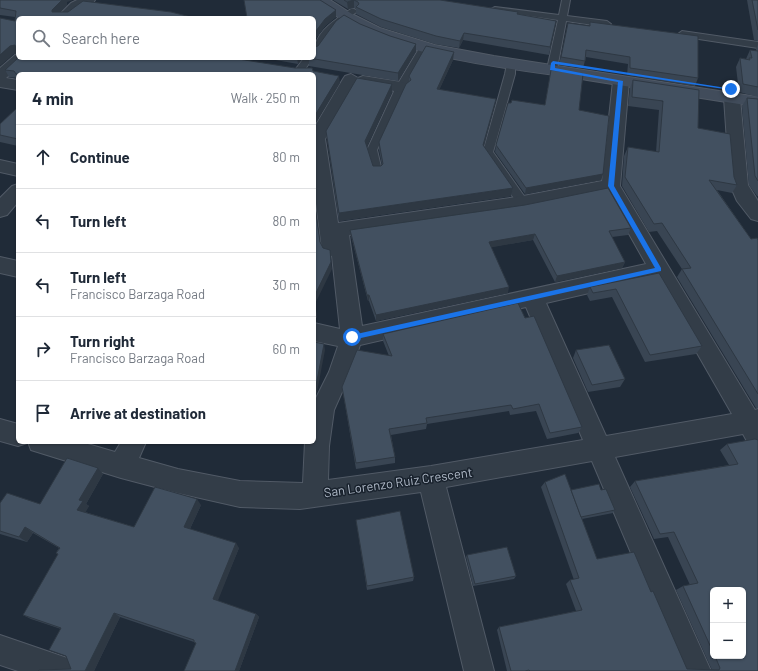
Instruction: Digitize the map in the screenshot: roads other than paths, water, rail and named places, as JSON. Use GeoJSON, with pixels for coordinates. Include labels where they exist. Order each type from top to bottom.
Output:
{"type":"FeatureCollection","features":[{"type":"Feature","properties":{"kind":"street"},"geometry":{"type":"LineString","coordinates":[[65,16],[76,6],[88,0]]}},
{"type":"Feature","properties":{"kind":"street"},"geometry":{"type":"LineString","coordinates":[[321,0],[376,23],[446,46],[553,66],[621,81],[758,102]]}},
{"type":"Feature","properties":{"kind":"street"},"geometry":{"type":"LineString","coordinates":[[337,0],[349,13],[368,28],[424,47],[510,64],[553,66],[758,93]]}},
{"type":"Feature","properties":{"kind":"street"},"geometry":{"type":"LineString","coordinates":[[0,76],[18,60]]}},
{"type":"Feature","properties":{"kind":"street"},"geometry":{"type":"LineString","coordinates":[[316,137],[343,78],[401,87]]}},
{"type":"Feature","properties":{"kind":"street"},"geometry":{"type":"LineString","coordinates":[[621,81],[611,186],[659,269],[755,426]]}},
{"type":"Feature","properties":{"kind":"street"},"geometry":{"type":"LineString","coordinates":[[0,82],[16,85]]}},
{"type":"Feature","properties":{"kind":"street"},"geometry":{"type":"LineString","coordinates":[[732,98],[739,184],[744,196],[758,214]]}},
{"type":"Feature","properties":{"kind":"street"},"geometry":{"type":"LineString","coordinates":[[316,145],[349,338]]}},
{"type":"Feature","properties":{"kind":"street"},"geometry":{"type":"LineString","coordinates":[[0,166],[16,170]]}},
{"type":"Feature","properties":{"kind":"street"},"geometry":{"type":"LineString","coordinates":[[315,494],[317,446],[322,410],[340,372],[349,338],[339,230],[523,203],[611,186]]}},
{"type":"Feature","properties":{"kind":"street"},"geometry":{"type":"LineString","coordinates":[[0,210],[16,192]]}},
{"type":"Feature","properties":{"kind":"street"},"geometry":{"type":"LineString","coordinates":[[0,265],[16,269]]}},
{"type":"Feature","properties":{"kind":"street"},"geometry":{"type":"LineString","coordinates":[[316,332],[349,338],[659,269]]}},
{"type":"Feature","properties":{"kind":"street"},"geometry":{"type":"LineString","coordinates":[[533,298],[600,448],[696,671]]}},
{"type":"Feature","properties":{"kind":"street","name":"San Lorenzo Ruiz Crescent"},"geometry":{"type":"LineString","coordinates":[[47,444],[178,481],[240,494],[300,496],[431,478],[600,448],[755,426]]}},
{"type":"Feature","properties":{"kind":"street"},"geometry":{"type":"LineString","coordinates":[[0,430],[16,434]]}},
{"type":"Feature","properties":{"kind":"street"},"geometry":{"type":"LineString","coordinates":[[121,466],[133,444]]}},
{"type":"Feature","properties":{"kind":"street"},"geometry":{"type":"LineString","coordinates":[[431,478],[478,671]]}},
{"type":"Feature","properties":{"kind":"street"},"geometry":{"type":"LineString","coordinates":[[0,650],[62,671]]}},
{"type":"Feature","properties":{"kind":"lane"},"geometry":{"type":"LineString","coordinates":[[553,66],[566,0]]}},
{"type":"Feature","properties":{"kind":"lane"},"geometry":{"type":"LineString","coordinates":[[485,8],[612,25]]}},
{"type":"Feature","properties":{"kind":"lane"},"geometry":{"type":"LineString","coordinates":[[316,48],[332,24],[349,13]]}},
{"type":"Feature","properties":{"kind":"lane"},"geometry":{"type":"LineString","coordinates":[[674,33],[758,45]]}},
{"type":"Feature","properties":{"kind":"lane"},"geometry":{"type":"LineString","coordinates":[[377,171],[372,150],[401,87],[424,47]]}},
{"type":"Feature","properties":{"kind":"lane"},"geometry":{"type":"LineString","coordinates":[[510,64],[510,74],[488,152],[523,203]]}}]}
